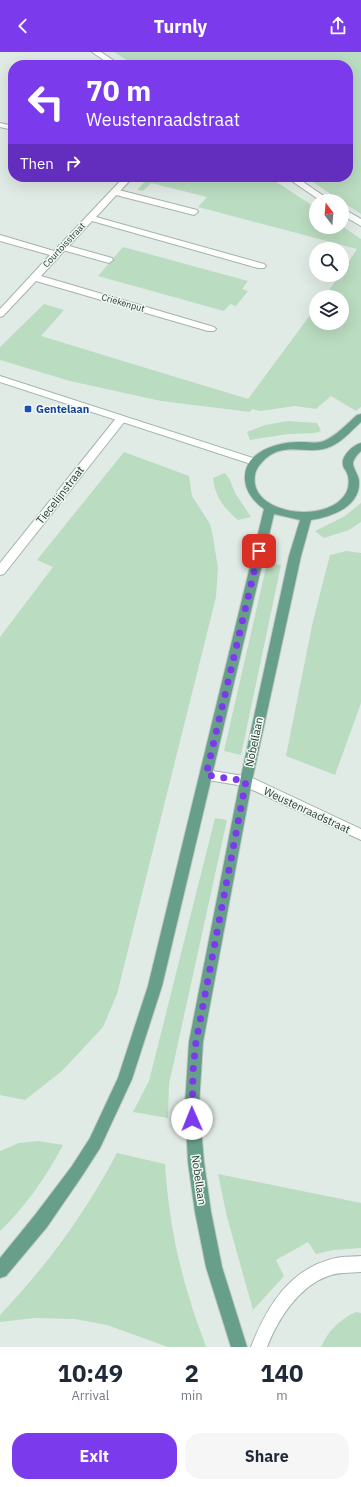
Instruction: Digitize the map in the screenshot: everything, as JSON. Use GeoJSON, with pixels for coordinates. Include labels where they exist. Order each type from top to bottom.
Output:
{"type":"FeatureCollection","features":[{"type":"Feature","properties":{"kind":"main road"},"geometry":{"type":"LineString","coordinates":[[361,418],[328,444],[321,446],[296,445],[278,448],[261,456],[255,462],[249,476],[250,488],[257,498],[270,508],[283,513],[307,516],[330,511],[346,500],[354,486],[353,475],[348,466],[348,461],[352,454],[361,446]]}},
{"type":"Feature","properties":{"kind":"main road"},"geometry":{"type":"LineString","coordinates":[[0,1270],[41,1221],[95,1143],[125,1080],[155,986],[270,508]]}},
{"type":"Feature","properties":{"kind":"main road","name":"Nobellaan"},"geometry":{"type":"LineString","coordinates":[[239,1347],[214,1267],[196,1162],[192,1105],[196,1042],[246,781],[294,556],[307,516]]}},
{"type":"Feature","properties":{"kind":"street"},"geometry":{"type":"LineString","coordinates":[[96,52],[108,60]]}},
{"type":"Feature","properties":{"kind":"street","name":"Courtoisstraat"},"geometry":{"type":"LineString","coordinates":[[0,314],[124,182]]}},
{"type":"Feature","properties":{"kind":"street"},"geometry":{"type":"LineString","coordinates":[[298,182],[316,194]]}},
{"type":"Feature","properties":{"kind":"street"},"geometry":{"type":"LineString","coordinates":[[115,192],[194,212]]}},
{"type":"Feature","properties":{"kind":"street"},"geometry":{"type":"LineString","coordinates":[[349,215],[361,223]]}},
{"type":"Feature","properties":{"kind":"street"},"geometry":{"type":"LineString","coordinates":[[90,218],[261,266]]}},
{"type":"Feature","properties":{"kind":"street"},"geometry":{"type":"LineString","coordinates":[[0,238],[55,254]]}},
{"type":"Feature","properties":{"kind":"street"},"geometry":{"type":"LineString","coordinates":[[62,247],[109,260]]}},
{"type":"Feature","properties":{"kind":"street","name":"Criekenput"},"geometry":{"type":"LineString","coordinates":[[34,277],[211,328]]}},
{"type":"Feature","properties":{"kind":"street"},"geometry":{"type":"LineString","coordinates":[[0,379],[255,462]]}},
{"type":"Feature","properties":{"kind":"street","name":"Tiecelijnstraat"},"geometry":{"type":"LineString","coordinates":[[0,571],[121,419]]}},
{"type":"Feature","properties":{"kind":"street","name":"Weustenraadstraat"},"geometry":{"type":"LineString","coordinates":[[206,775],[246,781],[361,835]]}},
{"type":"Feature","properties":{"kind":"street"},"geometry":{"type":"LineString","coordinates":[[259,1347],[273,1316],[285,1299],[301,1284],[317,1274],[336,1266],[361,1264]]}},
{"type":"Feature","properties":{"kind":"green space"},"geometry":{"type":"Polygon","coordinates":[[[114,52],[361,52],[361,214],[349,206],[349,194],[331,194],[313,182],[353,182],[353,60],[126,60],[114,52]]]}},
{"type":"Feature","properties":{"kind":"green space"},"geometry":{"type":"Polygon","coordinates":[[[144,182],[277,182],[309,203],[309,234],[349,234],[349,231],[361,239],[361,407],[356,411],[331,396],[316,409],[295,406],[260,411],[252,409],[250,412],[161,401],[70,381],[0,360],[0,347],[44,304],[64,310],[41,336],[248,399],[309,316],[309,330],[349,330],[349,290],[329,290],[335,282],[349,282],[349,261],[357,249],[349,247],[349,242],[330,242],[198,207],[207,197],[151,183],[143,191],[137,190],[144,182]]]}},
{"type":"Feature","properties":{"kind":"green space"},"geometry":{"type":"Polygon","coordinates":[[[123,247],[248,281],[242,289],[248,291],[236,306],[230,304],[224,311],[98,276],[123,247]]]}},
{"type":"Feature","properties":{"kind":"green space"},"geometry":{"type":"Polygon","coordinates":[[[288,421],[317,423],[321,431],[315,433],[288,434],[250,440],[247,432],[265,425],[288,421]]]}},
{"type":"Feature","properties":{"kind":"green space"},"geometry":{"type":"Polygon","coordinates":[[[124,452],[189,476],[192,496],[210,524],[213,537],[218,568],[216,597],[117,994],[103,1027],[62,1071],[25,1100],[0,1095],[0,637],[53,567],[37,560],[124,452]]]}},
{"type":"Feature","properties":{"kind":"green space"},"geometry":{"type":"Polygon","coordinates":[[[225,473],[230,480],[235,493],[251,517],[238,520],[221,502],[214,485],[213,478],[225,473]]]}},
{"type":"Feature","properties":{"kind":"green space"},"geometry":{"type":"Polygon","coordinates":[[[361,503],[361,522],[349,530],[324,538],[315,531],[345,516],[361,503]]]}},
{"type":"Feature","properties":{"kind":"green space"},"geometry":{"type":"Polygon","coordinates":[[[346,551],[361,553],[361,703],[335,775],[286,756],[313,621],[330,555],[346,551]]]}},
{"type":"Feature","properties":{"kind":"green space"},"geometry":{"type":"Polygon","coordinates":[[[267,563],[281,565],[241,755],[224,751],[267,563]]]}},
{"type":"Feature","properties":{"kind":"green space"},"geometry":{"type":"Polygon","coordinates":[[[215,818],[227,820],[169,1084],[168,1118],[133,1112],[149,1081],[215,818]]]}},
{"type":"Feature","properties":{"kind":"green space"},"geometry":{"type":"Polygon","coordinates":[[[38,1141],[63,1145],[35,1191],[0,1231],[0,1151],[19,1143],[38,1141]]]}},
{"type":"Feature","properties":{"kind":"green space"},"geometry":{"type":"Polygon","coordinates":[[[117,1153],[165,1164],[168,1199],[177,1250],[185,1284],[206,1347],[168,1347],[107,1325],[75,1319],[34,1318],[0,1322],[0,1315],[34,1277],[78,1218],[92,1197],[117,1153]]]}},
{"type":"Feature","properties":{"kind":"green space"},"geometry":{"type":"Polygon","coordinates":[[[218,1174],[361,1203],[361,1248],[333,1250],[316,1254],[308,1242],[276,1260],[284,1276],[253,1310],[227,1217],[218,1174]]]}},
{"type":"Feature","properties":{"kind":"green space"},"geometry":{"type":"Polygon","coordinates":[[[356,1312],[361,1313],[361,1347],[321,1347],[335,1326],[356,1312]]]}},
{"type":"Feature","properties":{"kind":"place","name":"Gentelaan"},"geometry":{"type":"Point","coordinates":[28,409]}},
{"type":"Feature","properties":{"kind":"route"},"geometry":{"type":"LineString","coordinates":[[192,1119],[193,1071],[196,1042],[246,781],[206,775],[259,551]]}}]}
